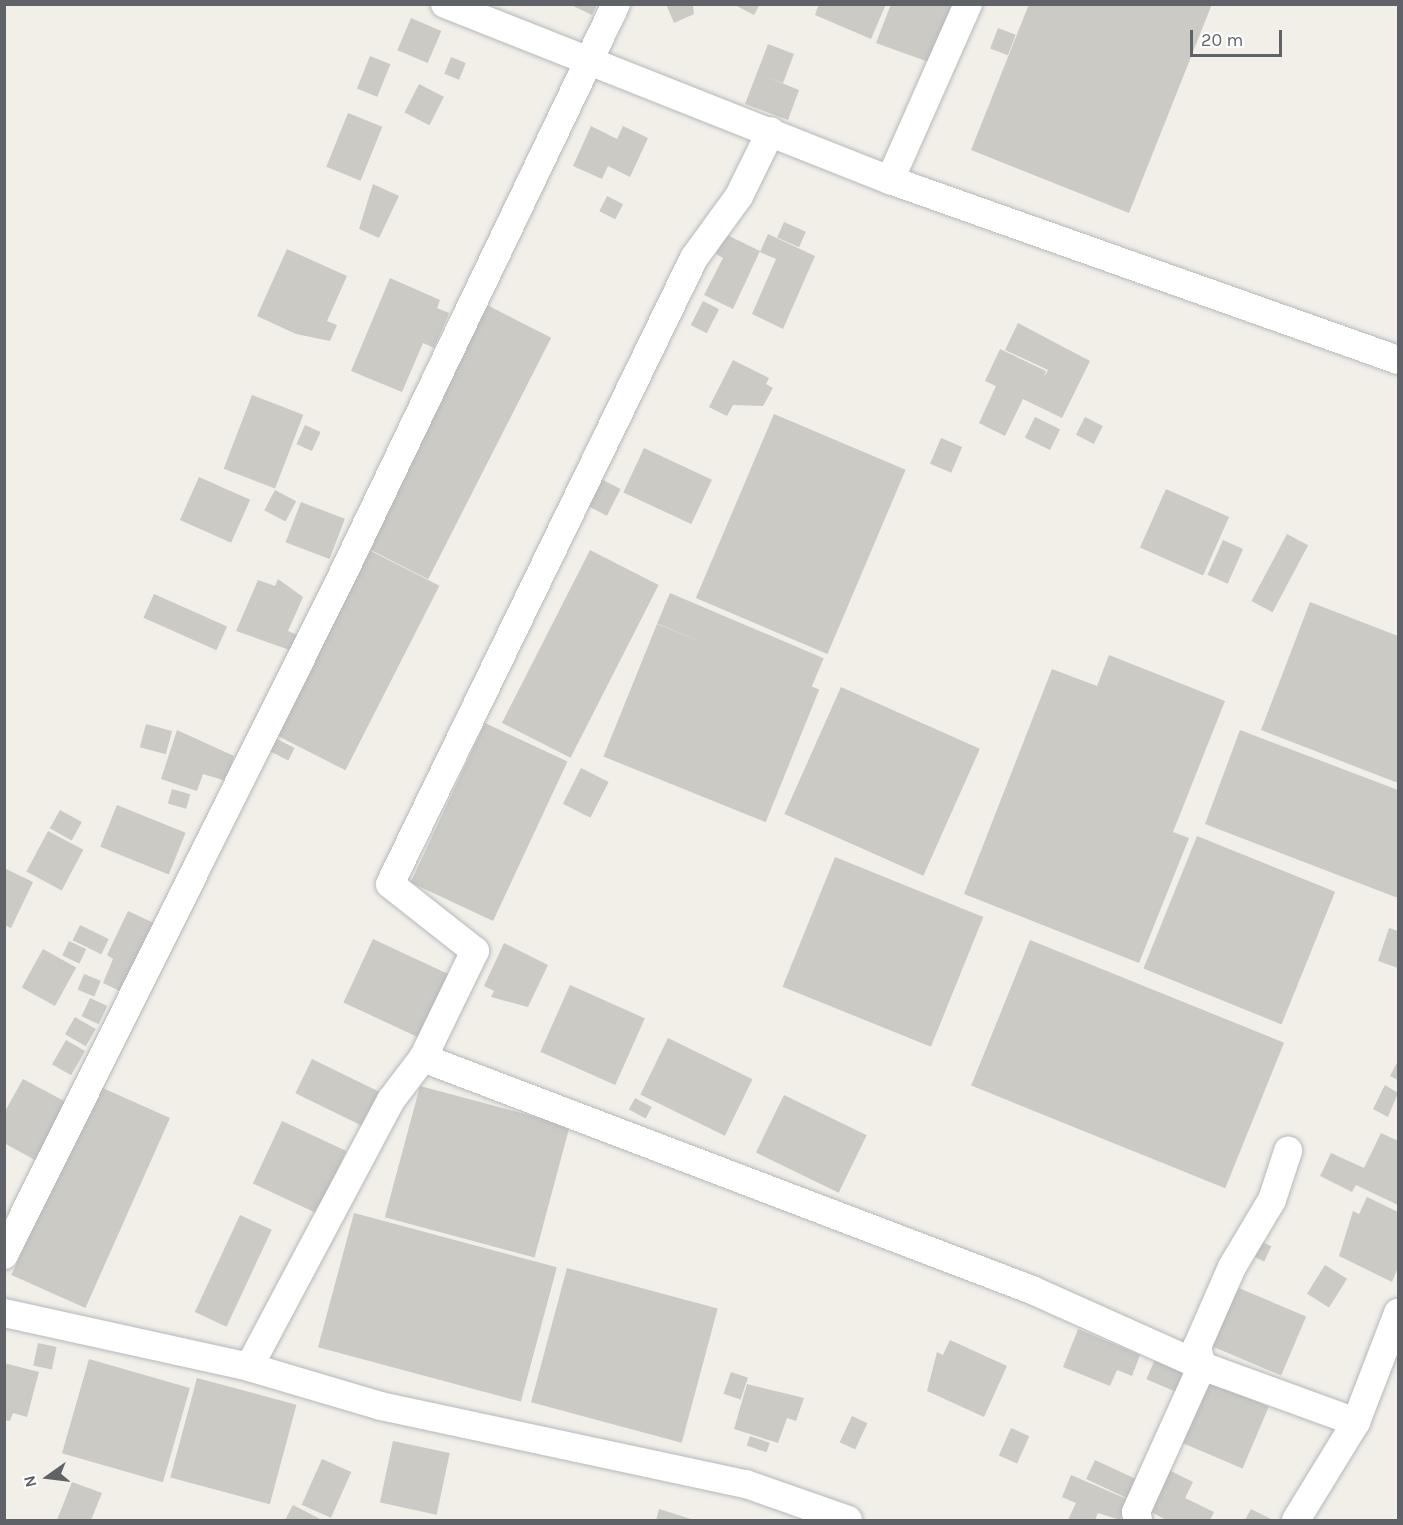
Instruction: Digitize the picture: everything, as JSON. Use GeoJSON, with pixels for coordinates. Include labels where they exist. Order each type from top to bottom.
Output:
{"type":"FeatureCollection","features":[{"type":"Feature","properties":{"kind":"street"},"geometry":{"type":"LineString","coordinates":[[445,4],[890,180],[1398,360]]}},
{"type":"Feature","properties":{"kind":"street"},"geometry":{"type":"LineString","coordinates":[[4,1255],[326,609],[616,4]]}},
{"type":"Feature","properties":{"kind":"street"},"geometry":{"type":"LineString","coordinates":[[890,180],[968,4]]}},
{"type":"Feature","properties":{"kind":"street"},"geometry":{"type":"LineString","coordinates":[[249,1367],[391,1100],[423,1058],[475,951],[390,884],[694,258],[739,196],[771,131]]}},
{"type":"Feature","properties":{"kind":"street"},"geometry":{"type":"LineString","coordinates":[[423,1058],[1032,1290],[1202,1366],[1356,1422]]}},
{"type":"Feature","properties":{"kind":"street"},"geometry":{"type":"LineString","coordinates":[[1138,1521],[1136,1512],[1202,1366],[1197,1347],[1232,1267],[1272,1200],[1288,1151]]}},
{"type":"Feature","properties":{"kind":"street"},"geometry":{"type":"LineString","coordinates":[[4,1313],[249,1367],[381,1406],[746,1484],[848,1521]]}},
{"type":"Feature","properties":{"kind":"street"},"geometry":{"type":"LineString","coordinates":[[1296,1521],[1356,1422],[1398,1313]]}},
{"type":"Feature","properties":{"kind":"building"},"geometry":{"type":"Polygon","coordinates":[[[569,4],[597,4],[592,15],[569,4]]]}},
{"type":"Feature","properties":{"kind":"building"},"geometry":{"type":"Polygon","coordinates":[[[666,4],[693,4],[694,14],[674,23],[666,4]]]}},
{"type":"Feature","properties":{"kind":"building"},"geometry":{"type":"Polygon","coordinates":[[[733,4],[760,4],[754,15],[733,4]]]}},
{"type":"Feature","properties":{"kind":"building"},"geometry":{"type":"Polygon","coordinates":[[[819,4],[886,4],[871,39],[815,15],[819,4]]]}},
{"type":"Feature","properties":{"kind":"building"},"geometry":{"type":"Polygon","coordinates":[[[891,4],[959,4],[937,65],[876,43],[891,4]]]}},
{"type":"Feature","properties":{"kind":"building"},"geometry":{"type":"Polygon","coordinates":[[[1029,4],[1212,4],[1129,213],[971,150],[1029,4]]]}},
{"type":"Feature","properties":{"kind":"building"},"geometry":{"type":"Polygon","coordinates":[[[411,18],[441,31],[428,63],[397,50],[411,18]]]}},
{"type":"Feature","properties":{"kind":"building"},"geometry":{"type":"Polygon","coordinates":[[[998,28],[1016,35],[1008,55],[990,49],[998,28]]]}},
{"type":"Feature","properties":{"kind":"building"},"geometry":{"type":"Polygon","coordinates":[[[768,44],[794,54],[783,83],[767,77],[799,90],[788,120],[745,104],[768,44]]]}},
{"type":"Feature","properties":{"kind":"building"},"geometry":{"type":"Polygon","coordinates":[[[370,56],[390,64],[377,97],[357,88],[370,56]]]}},
{"type":"Feature","properties":{"kind":"building"},"geometry":{"type":"Polygon","coordinates":[[[451,57],[466,63],[459,80],[444,74],[451,57]]]}},
{"type":"Feature","properties":{"kind":"building"},"geometry":{"type":"Polygon","coordinates":[[[419,84],[444,97],[429,125],[404,113],[419,84]]]}},
{"type":"Feature","properties":{"kind":"building"},"geometry":{"type":"Polygon","coordinates":[[[348,113],[382,127],[361,181],[326,167],[348,113]]]}},
{"type":"Feature","properties":{"kind":"building"},"geometry":{"type":"Polygon","coordinates":[[[591,126],[617,139],[623,126],[648,138],[630,177],[608,166],[602,179],[573,166],[591,126]]]}},
{"type":"Feature","properties":{"kind":"building"},"geometry":{"type":"Polygon","coordinates":[[[373,184],[399,196],[379,238],[359,229],[373,184]]]}},
{"type":"Feature","properties":{"kind":"building"},"geometry":{"type":"Polygon","coordinates":[[[607,196],[623,204],[615,219],[599,211],[607,196]]]}},
{"type":"Feature","properties":{"kind":"building"},"geometry":{"type":"Polygon","coordinates":[[[784,222],[806,232],[799,247],[777,238],[784,222]]]}},
{"type":"Feature","properties":{"kind":"building"},"geometry":{"type":"Polygon","coordinates":[[[725,234],[760,251],[733,309],[704,295],[723,258],[716,254],[725,234]]]}},
{"type":"Feature","properties":{"kind":"building"},"geometry":{"type":"Polygon","coordinates":[[[768,234],[815,256],[783,329],[752,314],[776,259],[760,252],[768,234]]]}},
{"type":"Feature","properties":{"kind":"building"},"geometry":{"type":"Polygon","coordinates":[[[287,249],[347,276],[327,321],[337,325],[330,341],[296,334],[257,316],[287,249]]]}},
{"type":"Feature","properties":{"kind":"building"},"geometry":{"type":"Polygon","coordinates":[[[390,278],[440,300],[437,308],[449,313],[434,348],[423,343],[402,392],[351,371],[390,278]]]}},
{"type":"Feature","properties":{"kind":"building"},"geometry":{"type":"Polygon","coordinates":[[[703,301],[719,309],[707,333],[691,325],[703,301]]]}},
{"type":"Feature","properties":{"kind":"building"},"geometry":{"type":"Polygon","coordinates":[[[487,305],[551,338],[428,579],[364,546],[487,305]]]}},
{"type":"Feature","properties":{"kind":"building"},"geometry":{"type":"Polygon","coordinates":[[[1018,323],[1090,361],[1062,418],[1023,399],[1005,436],[979,423],[996,386],[985,381],[1000,349],[1046,371],[1044,377],[1048,370],[1005,350],[1018,323]]]}},
{"type":"Feature","properties":{"kind":"building"},"geometry":{"type":"Polygon","coordinates":[[[733,360],[769,378],[766,384],[773,388],[763,406],[733,405],[727,416],[709,407],[733,360]]]}},
{"type":"Feature","properties":{"kind":"building"},"geometry":{"type":"Polygon","coordinates":[[[252,395],[303,415],[275,488],[224,469],[252,395]]]}},
{"type":"Feature","properties":{"kind":"building"},"geometry":{"type":"Polygon","coordinates":[[[774,414],[906,470],[827,654],[696,598],[774,414]]]}},
{"type":"Feature","properties":{"kind":"building"},"geometry":{"type":"Polygon","coordinates":[[[1035,417],[1060,429],[1050,450],[1025,438],[1035,417]]]}},
{"type":"Feature","properties":{"kind":"building"},"geometry":{"type":"Polygon","coordinates":[[[1085,417],[1103,426],[1094,444],[1076,435],[1085,417]]]}},
{"type":"Feature","properties":{"kind":"building"},"geometry":{"type":"Polygon","coordinates":[[[305,425],[321,432],[312,451],[296,444],[305,425]]]}},
{"type":"Feature","properties":{"kind":"building"},"geometry":{"type":"Polygon","coordinates":[[[941,438],[962,447],[951,473],[930,464],[941,438]]]}},
{"type":"Feature","properties":{"kind":"building"},"geometry":{"type":"Polygon","coordinates":[[[644,448],[712,480],[691,524],[623,492],[644,448]]]}},
{"type":"Feature","properties":{"kind":"building"},"geometry":{"type":"Polygon","coordinates":[[[199,477],[250,500],[231,543],[180,520],[199,477]]]}},
{"type":"Feature","properties":{"kind":"building"},"geometry":{"type":"Polygon","coordinates":[[[601,479],[621,489],[607,516],[587,506],[601,479]]]}},
{"type":"Feature","properties":{"kind":"building"},"geometry":{"type":"Polygon","coordinates":[[[1166,489],[1229,517],[1203,576],[1140,547],[1166,489]]]}},
{"type":"Feature","properties":{"kind":"building"},"geometry":{"type":"Polygon","coordinates":[[[275,490],[296,501],[285,522],[264,510],[275,490]]]}},
{"type":"Feature","properties":{"kind":"building"},"geometry":{"type":"Polygon","coordinates":[[[301,502],[345,519],[329,559],[286,542],[301,502]]]}},
{"type":"Feature","properties":{"kind":"building"},"geometry":{"type":"Polygon","coordinates":[[[1287,534],[1308,545],[1273,612],[1251,601],[1287,534]]]}},
{"type":"Feature","properties":{"kind":"building"},"geometry":{"type":"Polygon","coordinates":[[[1223,540],[1243,549],[1228,584],[1208,575],[1223,540]]]}},
{"type":"Feature","properties":{"kind":"building"},"geometry":{"type":"Polygon","coordinates":[[[369,550],[439,586],[345,770],[275,734],[369,550]]]}},
{"type":"Feature","properties":{"kind":"building"},"geometry":{"type":"Polygon","coordinates":[[[590,550],[659,585],[571,758],[502,723],[590,550]]]}},
{"type":"Feature","properties":{"kind":"building"},"geometry":{"type":"Polygon","coordinates":[[[278,579],[303,597],[288,631],[305,638],[298,653],[236,631],[258,580],[275,586],[278,579]]]}},
{"type":"Feature","properties":{"kind":"building"},"geometry":{"type":"Polygon","coordinates":[[[670,593],[824,658],[811,689],[657,623],[670,593]]]}},
{"type":"Feature","properties":{"kind":"building"},"geometry":{"type":"Polygon","coordinates":[[[154,594],[227,627],[217,650],[143,618],[154,594]]]}},
{"type":"Feature","properties":{"kind":"building"},"geometry":{"type":"Polygon","coordinates":[[[1310,602],[1398,636],[1398,783],[1261,730],[1310,602]]]}},
{"type":"Feature","properties":{"kind":"building"},"geometry":{"type":"Polygon","coordinates":[[[657,624],[819,690],[766,822],[603,757],[657,624]]]}},
{"type":"Feature","properties":{"kind":"building"},"geometry":{"type":"Polygon","coordinates":[[[1109,655],[1225,701],[1173,832],[1189,838],[1139,963],[964,894],[1052,669],[1097,686],[1109,655]]]}},
{"type":"Feature","properties":{"kind":"building"},"geometry":{"type":"Polygon","coordinates":[[[841,687],[980,749],[923,876],[784,814],[841,687]]]}},
{"type":"Feature","properties":{"kind":"building"},"geometry":{"type":"Polygon","coordinates":[[[485,723],[567,761],[493,921],[411,883],[485,723]]]}},
{"type":"Feature","properties":{"kind":"building"},"geometry":{"type":"Polygon","coordinates":[[[146,724],[172,731],[166,754],[140,747],[146,724]]]}},
{"type":"Feature","properties":{"kind":"building"},"geometry":{"type":"Polygon","coordinates":[[[177,730],[234,756],[226,781],[203,774],[197,791],[161,779],[177,730]]]}},
{"type":"Feature","properties":{"kind":"building"},"geometry":{"type":"Polygon","coordinates":[[[1240,730],[1398,790],[1398,898],[1205,824],[1240,730]]]}},
{"type":"Feature","properties":{"kind":"building"},"geometry":{"type":"Polygon","coordinates":[[[275,738],[295,748],[288,760],[269,750],[275,738]]]}},
{"type":"Feature","properties":{"kind":"building"},"geometry":{"type":"Polygon","coordinates":[[[581,768],[609,782],[590,818],[563,804],[581,768]]]}},
{"type":"Feature","properties":{"kind":"building"},"geometry":{"type":"Polygon","coordinates":[[[172,789],[190,794],[186,809],[168,803],[172,789]]]}},
{"type":"Feature","properties":{"kind":"building"},"geometry":{"type":"Polygon","coordinates":[[[117,805],[186,833],[169,874],[100,847],[117,805]]]}},
{"type":"Feature","properties":{"kind":"building"},"geometry":{"type":"Polygon","coordinates":[[[60,810],[82,822],[72,840],[50,828],[60,810]]]}},
{"type":"Feature","properties":{"kind":"building"},"geometry":{"type":"Polygon","coordinates":[[[48,831],[83,850],[62,890],[26,872],[48,831]]]}},
{"type":"Feature","properties":{"kind":"building"},"geometry":{"type":"Polygon","coordinates":[[[1197,836],[1335,892],[1282,1024],[1143,969],[1197,836]]]}},
{"type":"Feature","properties":{"kind":"building"},"geometry":{"type":"Polygon","coordinates":[[[835,857],[983,917],[931,1047],[783,987],[835,857]]]}},
{"type":"Feature","properties":{"kind":"building"},"geometry":{"type":"Polygon","coordinates":[[[4,868],[33,882],[11,928],[4,925],[4,868]]]}},
{"type":"Feature","properties":{"kind":"building"},"geometry":{"type":"Polygon","coordinates":[[[128,911],[154,923],[122,992],[103,983],[113,959],[107,955],[128,911]]]}},
{"type":"Feature","properties":{"kind":"building"},"geometry":{"type":"Polygon","coordinates":[[[80,925],[109,939],[101,954],[73,940],[80,925]]]}},
{"type":"Feature","properties":{"kind":"building"},"geometry":{"type":"Polygon","coordinates":[[[1389,928],[1398,931],[1398,968],[1378,961],[1389,928]]]}},
{"type":"Feature","properties":{"kind":"building"},"geometry":{"type":"Polygon","coordinates":[[[373,939],[457,978],[428,1042],[343,1002],[373,939]]]}},
{"type":"Feature","properties":{"kind":"building"},"geometry":{"type":"Polygon","coordinates":[[[1030,940],[1284,1043],[1225,1188],[971,1086],[1030,940]]]}},
{"type":"Feature","properties":{"kind":"building"},"geometry":{"type":"Polygon","coordinates":[[[69,941],[86,949],[79,964],[62,956],[69,941]]]}},
{"type":"Feature","properties":{"kind":"building"},"geometry":{"type":"Polygon","coordinates":[[[504,943],[548,965],[528,1007],[491,997],[494,991],[484,986],[504,943]]]}},
{"type":"Feature","properties":{"kind":"building"},"geometry":{"type":"Polygon","coordinates":[[[43,949],[76,967],[55,1006],[22,987],[43,949]]]}},
{"type":"Feature","properties":{"kind":"building"},"geometry":{"type":"Polygon","coordinates":[[[84,974],[101,981],[94,997],[78,990],[84,974]]]}},
{"type":"Feature","properties":{"kind":"building"},"geometry":{"type":"Polygon","coordinates":[[[570,985],[645,1018],[615,1085],[540,1052],[570,985]]]}},
{"type":"Feature","properties":{"kind":"building"},"geometry":{"type":"Polygon","coordinates":[[[90,998],[107,1006],[99,1024],[82,1016],[90,998]]]}},
{"type":"Feature","properties":{"kind":"building"},"geometry":{"type":"Polygon","coordinates":[[[75,1017],[96,1029],[86,1046],[65,1034],[75,1017]]]}},
{"type":"Feature","properties":{"kind":"building"},"geometry":{"type":"Polygon","coordinates":[[[668,1038],[752,1079],[725,1136],[640,1095],[668,1038]]]}},
{"type":"Feature","properties":{"kind":"building"},"geometry":{"type":"Polygon","coordinates":[[[66,1040],[85,1051],[71,1075],[52,1064],[66,1040]]]}},
{"type":"Feature","properties":{"kind":"building"},"geometry":{"type":"Polygon","coordinates":[[[312,1059],[385,1095],[368,1129],[295,1093],[312,1059]]]}},
{"type":"Feature","properties":{"kind":"building"},"geometry":{"type":"Polygon","coordinates":[[[1398,1061],[1398,1080],[1390,1076],[1398,1061]]]}},
{"type":"Feature","properties":{"kind":"building"},"geometry":{"type":"Polygon","coordinates":[[[23,1079],[66,1102],[35,1160],[4,1143],[4,1113],[23,1079]]]}},
{"type":"Feature","properties":{"kind":"building"},"geometry":{"type":"Polygon","coordinates":[[[96,1085],[170,1118],[85,1308],[11,1275],[96,1085]]]}},
{"type":"Feature","properties":{"kind":"building"},"geometry":{"type":"Polygon","coordinates":[[[1385,1085],[1398,1093],[1388,1117],[1373,1109],[1385,1085]]]}},
{"type":"Feature","properties":{"kind":"building"},"geometry":{"type":"Polygon","coordinates":[[[420,1086],[570,1126],[535,1257],[385,1217],[420,1086]]]}},
{"type":"Feature","properties":{"kind":"building"},"geometry":{"type":"Polygon","coordinates":[[[784,1095],[867,1135],[839,1193],[756,1153],[784,1095]]]}},
{"type":"Feature","properties":{"kind":"building"},"geometry":{"type":"Polygon","coordinates":[[[635,1098],[652,1107],[646,1118],[629,1109],[635,1098]]]}},
{"type":"Feature","properties":{"kind":"building"},"geometry":{"type":"Polygon","coordinates":[[[282,1121],[346,1151],[317,1214],[253,1184],[282,1121]]]}},
{"type":"Feature","properties":{"kind":"building"},"geometry":{"type":"Polygon","coordinates":[[[1381,1133],[1398,1141],[1398,1205],[1356,1185],[1352,1192],[1320,1176],[1331,1153],[1364,1168],[1381,1133]]]}},
{"type":"Feature","properties":{"kind":"building"},"geometry":{"type":"Polygon","coordinates":[[[1367,1197],[1398,1212],[1398,1267],[1392,1282],[1339,1256],[1353,1211],[1359,1214],[1367,1197]]]}},
{"type":"Feature","properties":{"kind":"building"},"geometry":{"type":"Polygon","coordinates":[[[354,1213],[557,1267],[521,1402],[318,1347],[354,1213]]]}},
{"type":"Feature","properties":{"kind":"building"},"geometry":{"type":"Polygon","coordinates":[[[240,1215],[272,1230],[227,1327],[195,1312],[240,1215]]]}},
{"type":"Feature","properties":{"kind":"building"},"geometry":{"type":"Polygon","coordinates":[[[1256,1239],[1271,1246],[1264,1262],[1249,1254],[1256,1239]]]}},
{"type":"Feature","properties":{"kind":"building"},"geometry":{"type":"Polygon","coordinates":[[[1325,1265],[1347,1279],[1329,1308],[1307,1294],[1325,1265]]]}},
{"type":"Feature","properties":{"kind":"building"},"geometry":{"type":"Polygon","coordinates":[[[567,1268],[718,1308],[682,1443],[531,1402],[567,1268]]]}},
{"type":"Feature","properties":{"kind":"building"},"geometry":{"type":"Polygon","coordinates":[[[1227,1283],[1306,1317],[1281,1376],[1202,1342],[1227,1283]]]}},
{"type":"Feature","properties":{"kind":"building"},"geometry":{"type":"Polygon","coordinates":[[[1078,1329],[1140,1355],[1132,1376],[1117,1370],[1110,1386],[1063,1367],[1078,1329]]]}},
{"type":"Feature","properties":{"kind":"building"},"geometry":{"type":"Polygon","coordinates":[[[950,1340],[1007,1366],[984,1417],[927,1391],[937,1352],[943,1355],[950,1340]]]}},
{"type":"Feature","properties":{"kind":"building"},"geometry":{"type":"Polygon","coordinates":[[[38,1343],[57,1347],[52,1369],[33,1365],[38,1343]]]}},
{"type":"Feature","properties":{"kind":"building"},"geometry":{"type":"Polygon","coordinates":[[[89,1359],[190,1388],[163,1482],[62,1453],[89,1359]]]}},
{"type":"Feature","properties":{"kind":"building"},"geometry":{"type":"Polygon","coordinates":[[[1155,1359],[1185,1372],[1177,1392],[1146,1379],[1155,1359]]]}},
{"type":"Feature","properties":{"kind":"building"},"geometry":{"type":"Polygon","coordinates":[[[4,1363],[39,1372],[27,1417],[13,1413],[10,1421],[4,1420],[4,1363]]]}},
{"type":"Feature","properties":{"kind":"building"},"geometry":{"type":"Polygon","coordinates":[[[731,1372],[748,1378],[741,1400],[724,1394],[731,1372]]]}},
{"type":"Feature","properties":{"kind":"building"},"geometry":{"type":"Polygon","coordinates":[[[197,1378],[296,1405],[270,1504],[170,1477],[197,1378]]]}},
{"type":"Feature","properties":{"kind":"building"},"geometry":{"type":"Polygon","coordinates":[[[1208,1381],[1269,1407],[1243,1468],[1182,1443],[1208,1381]]]}},
{"type":"Feature","properties":{"kind":"building"},"geometry":{"type":"Polygon","coordinates":[[[747,1384],[804,1398],[796,1421],[787,1418],[778,1443],[734,1429],[747,1384]]]}},
{"type":"Feature","properties":{"kind":"building"},"geometry":{"type":"Polygon","coordinates":[[[852,1416],[867,1423],[855,1449],[840,1442],[852,1416]]]}},
{"type":"Feature","properties":{"kind":"building"},"geometry":{"type":"Polygon","coordinates":[[[1011,1428],[1029,1436],[1017,1464],[999,1455],[1011,1428]]]}},
{"type":"Feature","properties":{"kind":"building"},"geometry":{"type":"Polygon","coordinates":[[[750,1436],[770,1443],[767,1452],[747,1445],[750,1436]]]}},
{"type":"Feature","properties":{"kind":"building"},"geometry":{"type":"Polygon","coordinates":[[[393,1441],[450,1453],[437,1515],[380,1503],[393,1441]]]}},
{"type":"Feature","properties":{"kind":"building"},"geometry":{"type":"Polygon","coordinates":[[[322,1459],[351,1472],[331,1518],[302,1505],[322,1459]]]}},
{"type":"Feature","properties":{"kind":"building"},"geometry":{"type":"Polygon","coordinates":[[[1095,1460],[1138,1480],[1129,1499],[1086,1479],[1095,1460]]]}},
{"type":"Feature","properties":{"kind":"building"},"geometry":{"type":"Polygon","coordinates":[[[1161,1466],[1193,1482],[1185,1498],[1214,1512],[1210,1520],[1166,1520],[1141,1506],[1161,1466]]]}},
{"type":"Feature","properties":{"kind":"building"},"geometry":{"type":"Polygon","coordinates":[[[1071,1475],[1129,1500],[1120,1520],[1098,1513],[1095,1520],[1068,1520],[1076,1503],[1062,1497],[1071,1475]]]}},
{"type":"Feature","properties":{"kind":"building"},"geometry":{"type":"Polygon","coordinates":[[[72,1482],[102,1493],[91,1520],[57,1520],[72,1482]]]}},
{"type":"Feature","properties":{"kind":"building"},"geometry":{"type":"Polygon","coordinates":[[[293,1505],[322,1520],[285,1520],[293,1505]]]}},
{"type":"Feature","properties":{"kind":"building"},"geometry":{"type":"Polygon","coordinates":[[[659,1509],[694,1520],[656,1520],[659,1509]]]}},
{"type":"Feature","properties":{"kind":"building"},"geometry":{"type":"Polygon","coordinates":[[[1251,1509],[1273,1520],[1245,1520],[1251,1509]]]}}]}
